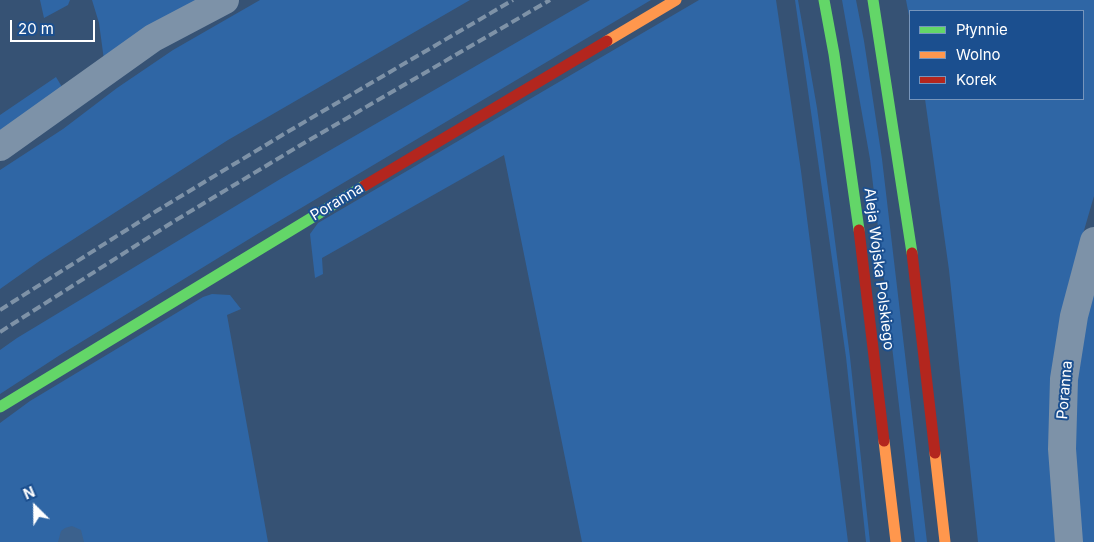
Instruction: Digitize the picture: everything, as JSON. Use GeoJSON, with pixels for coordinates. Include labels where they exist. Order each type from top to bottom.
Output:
{"type":"FeatureCollection","features":[{"type":"Feature","properties":{"kind":"main road","name":"Poranna"},"geometry":{"type":"LineString","coordinates":[[0,407],[369,183],[676,0]]}},
{"type":"Feature","properties":{"kind":"main road","name":"Aleja Wojska Polskiego"},"geometry":{"type":"LineString","coordinates":[[824,0],[834,54],[865,273],[896,542]]}},
{"type":"Feature","properties":{"kind":"main road"},"geometry":{"type":"LineString","coordinates":[[874,0],[911,245],[945,542]]}},
{"type":"Feature","properties":{"kind":"street"},"geometry":{"type":"LineString","coordinates":[[0,148],[153,38],[225,0]]}},
{"type":"Feature","properties":{"kind":"street","name":"Poranna"},"geometry":{"type":"LineString","coordinates":[[1069,542],[1062,449],[1064,379],[1074,316],[1094,241]]}},
{"type":"Feature","properties":{"kind":"shaded area"},"geometry":{"type":"Polygon","coordinates":[[[40,0],[70,0],[68,5],[44,18],[40,0]]]}},
{"type":"Feature","properties":{"kind":"shaded area"},"geometry":{"type":"Polygon","coordinates":[[[92,0],[200,0],[104,60],[99,23],[92,0]]]}},
{"type":"Feature","properties":{"kind":"shaded area"},"geometry":{"type":"Polygon","coordinates":[[[260,0],[470,0],[228,140],[41,260],[0,289],[0,170],[63,129],[117,88],[173,50],[260,0]]]}},
{"type":"Feature","properties":{"kind":"shaded area"},"geometry":{"type":"Polygon","coordinates":[[[590,0],[651,0],[259,233],[0,394],[0,350],[17,338],[282,178],[590,0]]]}},
{"type":"Feature","properties":{"kind":"shaded area"},"geometry":{"type":"Polygon","coordinates":[[[699,0],[776,0],[801,171],[848,542],[582,542],[504,155],[322,258],[323,274],[315,278],[310,234],[318,223],[699,0]]]}},
{"type":"Feature","properties":{"kind":"shaded area"},"geometry":{"type":"Polygon","coordinates":[[[795,0],[798,0],[817,108],[850,357],[870,542],[866,542],[846,357],[795,0]]]}},
{"type":"Feature","properties":{"kind":"shaded area"},"geometry":{"type":"Polygon","coordinates":[[[842,0],[856,0],[864,41],[882,159],[927,542],[915,542],[870,159],[842,0]]]}},
{"type":"Feature","properties":{"kind":"shaded area"},"geometry":{"type":"Polygon","coordinates":[[[906,0],[1094,0],[1094,196],[1069,282],[1049,439],[1056,542],[978,542],[949,270],[925,100],[1084,100],[1084,10],[909,10],[909,16],[906,0]]]}},
{"type":"Feature","properties":{"kind":"shaded area"},"geometry":{"type":"Polygon","coordinates":[[[56,77],[65,92],[0,136],[0,115],[56,77]]]}},
{"type":"Feature","properties":{"kind":"shaded area"},"geometry":{"type":"Polygon","coordinates":[[[1094,287],[1094,542],[1080,542],[1072,471],[1075,396],[1084,327],[1094,287]]]}},
{"type":"Feature","properties":{"kind":"shaded area"},"geometry":{"type":"Polygon","coordinates":[[[212,294],[230,295],[241,309],[227,315],[268,542],[0,542],[0,423],[30,401],[203,297],[212,294]]]}},
{"type":"Feature","properties":{"kind":"shaded area"},"geometry":{"type":"Polygon","coordinates":[[[72,526],[81,530],[84,542],[58,542],[61,531],[72,526]]]}},
{"type":"Feature","properties":{"kind":"railway"},"geometry":{"type":"LineString","coordinates":[[0,310],[158,210],[513,0]]}},
{"type":"Feature","properties":{"kind":"railway"},"geometry":{"type":"LineString","coordinates":[[0,332],[176,220],[550,0]]}},
{"type":"Feature","properties":{"kind":"traffic: fast"},"geometry":{"type":"LineString","coordinates":[[824,0],[834,54],[859,230]]}},
{"type":"Feature","properties":{"kind":"traffic: fast"},"geometry":{"type":"LineString","coordinates":[[873,0],[912,253]]}},
{"type":"Feature","properties":{"kind":"traffic: fast"},"geometry":{"type":"LineString","coordinates":[[0,407],[364,186]]}},
{"type":"Feature","properties":{"kind":"traffic: slow"},"geometry":{"type":"LineString","coordinates":[[607,41],[676,0]]}},
{"type":"Feature","properties":{"kind":"traffic: slow"},"geometry":{"type":"LineString","coordinates":[[884,441],[896,542]]}},
{"type":"Feature","properties":{"kind":"traffic: slow"},"geometry":{"type":"LineString","coordinates":[[935,453],[945,542]]}},
{"type":"Feature","properties":{"kind":"traffic: jam"},"geometry":{"type":"LineString","coordinates":[[364,186],[607,41]]}},
{"type":"Feature","properties":{"kind":"traffic: jam"},"geometry":{"type":"LineString","coordinates":[[859,230],[884,441]]}},
{"type":"Feature","properties":{"kind":"traffic: jam"},"geometry":{"type":"LineString","coordinates":[[912,253],[935,453]]}}]}
